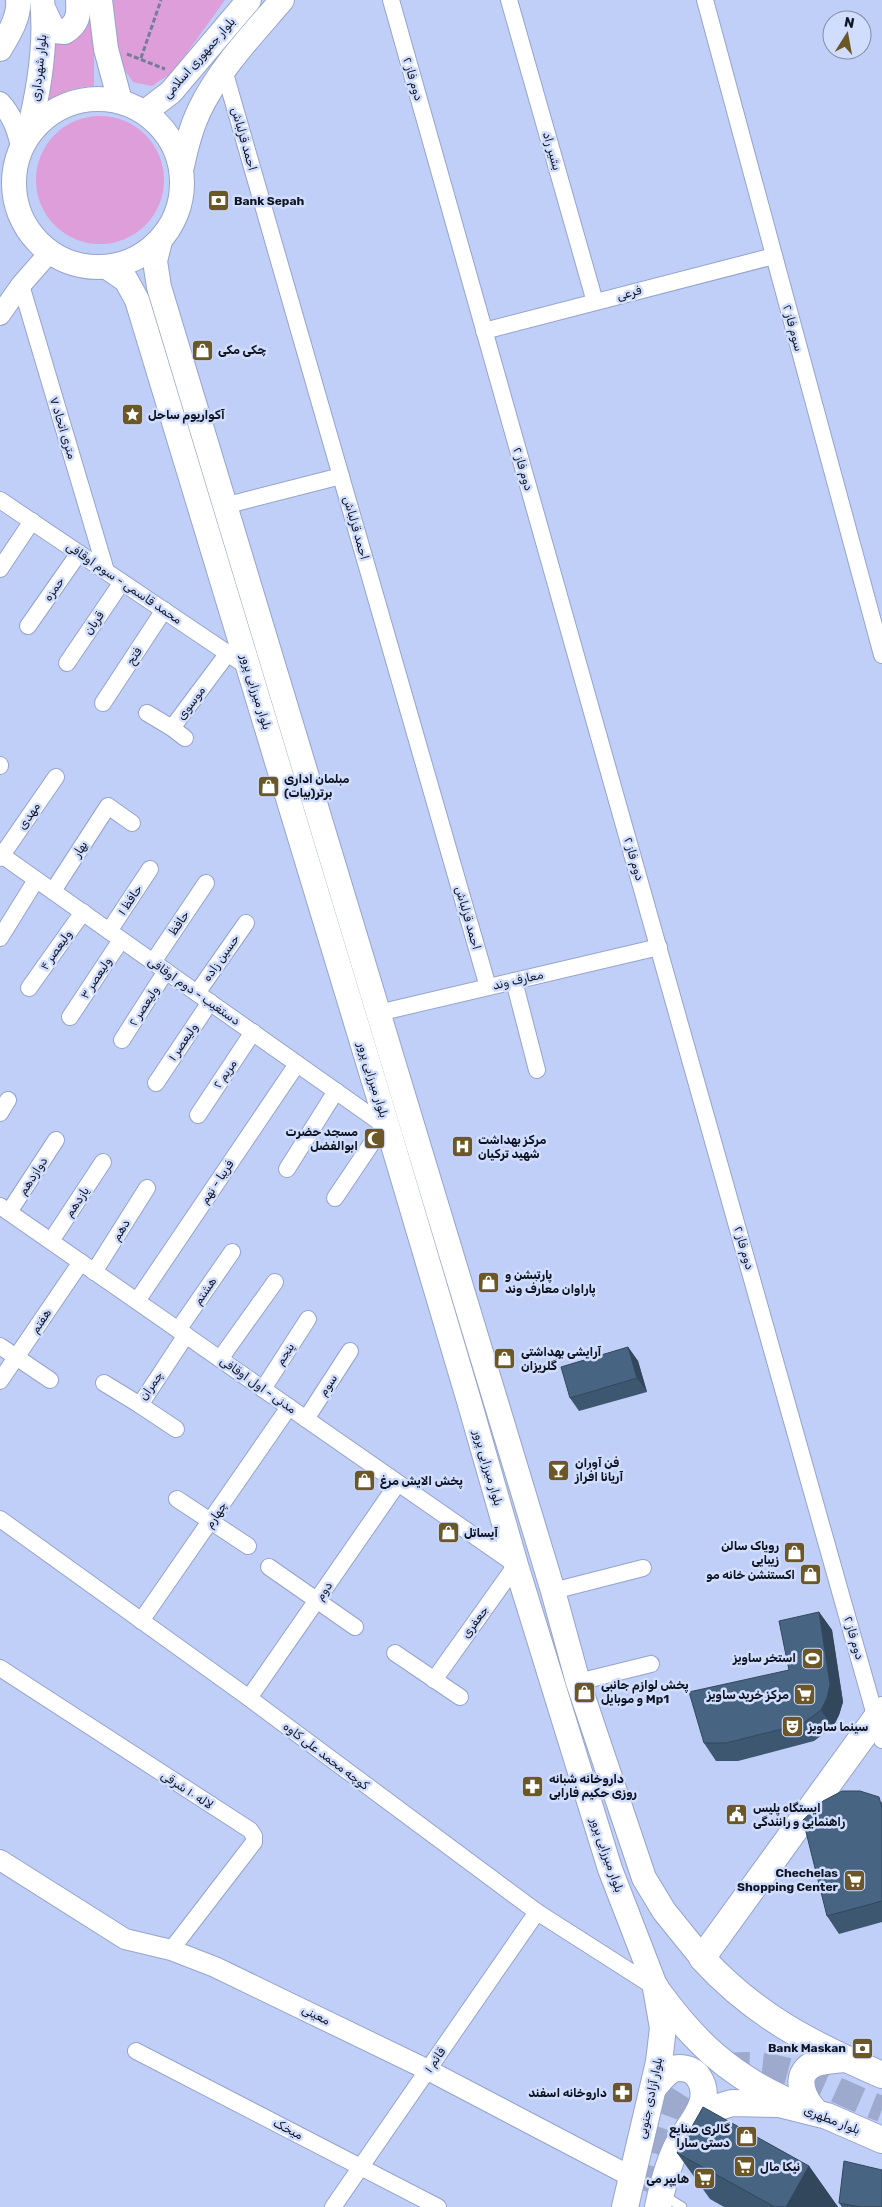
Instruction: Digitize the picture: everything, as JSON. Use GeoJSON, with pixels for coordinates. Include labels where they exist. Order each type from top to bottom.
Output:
{"type":"FeatureCollection","features":[{"type":"Feature","properties":{"kind":"main road"},"geometry":{"type":"LineString","coordinates":[[0,49],[10,31],[18,7],[18,0]]}},
{"type":"Feature","properties":{"kind":"main road"},"geometry":{"type":"LineString","coordinates":[[42,4],[54,31],[64,32],[75,25],[79,10],[78,0]]}},
{"type":"Feature","properties":{"kind":"main road"},"geometry":{"type":"LineString","coordinates":[[100,0],[106,49],[120,101]]}},
{"type":"Feature","properties":{"kind":"main road","name":"بلوار جمهوری اسلامی"},"geometry":{"type":"LineString","coordinates":[[145,112],[161,102],[248,0]]}},
{"type":"Feature","properties":{"kind":"main road","name":"بلوار جمهوری اسلامی"},"geometry":{"type":"LineString","coordinates":[[182,166],[198,113],[224,70],[282,0]]}},
{"type":"Feature","properties":{"kind":"main road","name":"بلوار شهرداری"},"geometry":{"type":"LineString","coordinates":[[24,141],[36,103],[41,70],[42,4]]}},
{"type":"Feature","properties":{"kind":"main road"},"geometry":{"type":"LineString","coordinates":[[94,98],[120,101],[145,112],[162,127],[170,139],[182,166],[183,185],[181,201],[174,220],[160,241],[145,253],[127,262],[107,267],[87,266],[68,261],[50,252],[32,236],[20,216],[14,193],[14,169],[24,141],[45,116],[68,103],[94,98]]}},
{"type":"Feature","properties":{"kind":"main road","name":"بلوار میرزایی پرور"},"geometry":{"type":"LineString","coordinates":[[160,241],[155,261],[159,287],[553,1591],[578,1682],[644,1878],[664,1911],[702,1958]]}},
{"type":"Feature","properties":{"kind":"main road","name":"بلوار میرزایی پرور"},"geometry":{"type":"LineString","coordinates":[[107,267],[126,280],[137,300],[470,1401],[516,1565],[610,1869],[656,1988]]}},
{"type":"Feature","properties":{"kind":"main road"},"geometry":{"type":"LineString","coordinates":[[880,1722],[702,1958],[733,1990],[771,2019],[800,2036],[882,2075]]}},
{"type":"Feature","properties":{"kind":"main road"},"geometry":{"type":"LineString","coordinates":[[656,1988],[688,2030],[718,2059],[756,2087],[810,2111]]}},
{"type":"Feature","properties":{"kind":"main road","name":"بلوار آزادی جنوبی"},"geometry":{"type":"LineString","coordinates":[[625,2207],[655,2086],[663,2028],[656,1988]]}},
{"type":"Feature","properties":{"kind":"main road"},"geometry":{"type":"LineString","coordinates":[[810,2111],[801,2085],[805,2072],[814,2064],[846,2059]]}},
{"type":"Feature","properties":{"kind":"main road"},"geometry":{"type":"LineString","coordinates":[[655,2086],[666,2073],[676,2068],[687,2069],[696,2074],[702,2082],[703,2093],[695,2121],[676,2147],[666,2203]]}},
{"type":"Feature","properties":{"kind":"main road","name":"بلوار مطهری"},"geometry":{"type":"LineString","coordinates":[[695,2121],[712,2109],[732,2103],[778,2104],[810,2111],[882,2140]]}},
{"type":"Feature","properties":{"kind":"street","name":"دوم فاز ۲"},"geometry":{"type":"LineString","coordinates":[[391,0],[880,1722]]}},
{"type":"Feature","properties":{"kind":"street","name":"بشیر راد"},"geometry":{"type":"LineString","coordinates":[[509,0],[595,302]]}},
{"type":"Feature","properties":{"kind":"street","name":"سوم فاز ۲"},"geometry":{"type":"LineString","coordinates":[[705,0],[882,655]]}},
{"type":"Feature","properties":{"kind":"street","name":"احمد قزلباش"},"geometry":{"type":"LineString","coordinates":[[224,70],[488,987]]}},
{"type":"Feature","properties":{"kind":"street"},"geometry":{"type":"LineString","coordinates":[[0,102],[7,110],[24,141]]}},
{"type":"Feature","properties":{"kind":"street"},"geometry":{"type":"LineString","coordinates":[[0,315],[21,285],[50,252]]}},
{"type":"Feature","properties":{"kind":"street","name":"فرعی"},"geometry":{"type":"LineString","coordinates":[[484,331],[774,256]]}},
{"type":"Feature","properties":{"kind":"street","name":"۷ متری اتحاد"},"geometry":{"type":"LineString","coordinates":[[21,285],[106,571]]}},
{"type":"Feature","properties":{"kind":"street"},"geometry":{"type":"LineString","coordinates":[[224,506],[340,476]]}},
{"type":"Feature","properties":{"kind":"street","name":"محمد قاسمی - سوم اوقافی"},"geometry":{"type":"LineString","coordinates":[[0,500],[248,667]]}},
{"type":"Feature","properties":{"kind":"street"},"geometry":{"type":"LineString","coordinates":[[0,570],[32,521]]}},
{"type":"Feature","properties":{"kind":"street","name":"حمزه"},"geometry":{"type":"LineString","coordinates":[[28,626],[79,553]]}},
{"type":"Feature","properties":{"kind":"street","name":"قربان"},"geometry":{"type":"LineString","coordinates":[[67,663],[122,582]]}},
{"type":"Feature","properties":{"kind":"street","name":"فتح"},"geometry":{"type":"LineString","coordinates":[[103,703],[164,610]]}},
{"type":"Feature","properties":{"kind":"street","name":"موسوی"},"geometry":{"type":"LineString","coordinates":[[147,713],[172,728],[228,653]]}},
{"type":"Feature","properties":{"kind":"street"},"geometry":{"type":"LineString","coordinates":[[172,728],[185,738]]}},
{"type":"Feature","properties":{"kind":"street","name":"مهدی"},"geometry":{"type":"LineString","coordinates":[[1,856],[56,777]]}},
{"type":"Feature","properties":{"kind":"street","name":"بهار"},"geometry":{"type":"LineString","coordinates":[[53,891],[108,806],[132,823]]}},
{"type":"Feature","properties":{"kind":"street","name":"دستغیب - دوم اوقافی"},"geometry":{"type":"LineString","coordinates":[[1,856],[386,1126]]}},
{"type":"Feature","properties":{"kind":"street","name":"حافظ ۱"},"geometry":{"type":"LineString","coordinates":[[115,935],[150,869]]}},
{"type":"Feature","properties":{"kind":"street"},"geometry":{"type":"LineString","coordinates":[[0,938],[36,880]]}},
{"type":"Feature","properties":{"kind":"street","name":"حافظ"},"geometry":{"type":"LineString","coordinates":[[159,966],[206,884]]}},
{"type":"Feature","properties":{"kind":"street","name":"ولیعصر ۴"},"geometry":{"type":"LineString","coordinates":[[29,988],[83,912]]}},
{"type":"Feature","properties":{"kind":"street","name":"حسین زاده"},"geometry":{"type":"LineString","coordinates":[[197,993],[246,923]]}},
{"type":"Feature","properties":{"kind":"street","name":"ولیعصر ۳"},"geometry":{"type":"LineString","coordinates":[[70,1017],[115,935]]}},
{"type":"Feature","properties":{"kind":"street","name":"معارف وند"},"geometry":{"type":"LineString","coordinates":[[378,1013],[659,947]]}},
{"type":"Feature","properties":{"kind":"street","name":"ولیعصر ۲"},"geometry":{"type":"LineString","coordinates":[[122,1040],[159,966]]}},
{"type":"Feature","properties":{"kind":"street"},"geometry":{"type":"LineString","coordinates":[[514,981],[537,1070]]}},
{"type":"Feature","properties":{"kind":"street","name":"ولیعصر ۱"},"geometry":{"type":"LineString","coordinates":[[156,1082],[210,1002]]}},
{"type":"Feature","properties":{"kind":"street","name":"مریم ۲"},"geometry":{"type":"LineString","coordinates":[[198,1115],[253,1032]]}},
{"type":"Feature","properties":{"kind":"street","name":"فریبا - نهم"},"geometry":{"type":"LineString","coordinates":[[137,1301],[297,1064]]}},
{"type":"Feature","properties":{"kind":"street"},"geometry":{"type":"LineString","coordinates":[[287,1169],[336,1091]]}},
{"type":"Feature","properties":{"kind":"street"},"geometry":{"type":"LineString","coordinates":[[335,1198],[386,1126]]}},
{"type":"Feature","properties":{"kind":"street","name":"دوازدهم"},"geometry":{"type":"LineString","coordinates":[[5,1209],[56,1140]]}},
{"type":"Feature","properties":{"kind":"street","name":"یازدهم"},"geometry":{"type":"LineString","coordinates":[[51,1241],[103,1162]]}},
{"type":"Feature","properties":{"kind":"street","name":"دهم"},"geometry":{"type":"LineString","coordinates":[[94,1272],[147,1188]]}},
{"type":"Feature","properties":{"kind":"street","name":"مدنی - اول اوقافی"},"geometry":{"type":"LineString","coordinates":[[5,1209],[516,1565]]}},
{"type":"Feature","properties":{"kind":"street","name":"هشتم"},"geometry":{"type":"LineString","coordinates":[[182,1333],[232,1252]]}},
{"type":"Feature","properties":{"kind":"street","name":"هفتم"},"geometry":{"type":"LineString","coordinates":[[0,1380],[80,1262]]}},
{"type":"Feature","properties":{"kind":"street"},"geometry":{"type":"LineString","coordinates":[[220,1360],[275,1282]]}},
{"type":"Feature","properties":{"kind":"street","name":"پنجم"},"geometry":{"type":"LineString","coordinates":[[263,1389],[308,1319]]}},
{"type":"Feature","properties":{"kind":"street","name":"چمران"},"geometry":{"type":"LineString","coordinates":[[104,1383],[140,1405],[182,1333]]}},
{"type":"Feature","properties":{"kind":"street"},"geometry":{"type":"LineString","coordinates":[[0,1346],[50,1380]]}},
{"type":"Feature","properties":{"kind":"street","name":"سوم"},"geometry":{"type":"LineString","coordinates":[[306,1419],[350,1351]]}},
{"type":"Feature","properties":{"kind":"street"},"geometry":{"type":"LineString","coordinates":[[140,1405],[176,1429]]}},
{"type":"Feature","properties":{"kind":"street","name":"چهارم"},"geometry":{"type":"LineString","coordinates":[[141,1621],[289,1407]]}},
{"type":"Feature","properties":{"kind":"street","name":"دوم"},"geometry":{"type":"LineString","coordinates":[[249,1698],[398,1484]]}},
{"type":"Feature","properties":{"kind":"street"},"geometry":{"type":"LineString","coordinates":[[177,1499],[248,1546]]}},
{"type":"Feature","properties":{"kind":"street","name":"کوچه محمد علی کاوه"},"geometry":{"type":"LineString","coordinates":[[0,1519],[249,1698],[537,1912],[656,1988]]}},
{"type":"Feature","properties":{"kind":"street","name":"جعفری"},"geometry":{"type":"LineString","coordinates":[[434,1680],[516,1565]]}},
{"type":"Feature","properties":{"kind":"street"},"geometry":{"type":"LineString","coordinates":[[269,1567],[355,1627]]}},
{"type":"Feature","properties":{"kind":"street"},"geometry":{"type":"LineString","coordinates":[[553,1591],[643,1568]]}},
{"type":"Feature","properties":{"kind":"street"},"geometry":{"type":"LineString","coordinates":[[395,1653],[460,1697]]}},
{"type":"Feature","properties":{"kind":"street"},"geometry":{"type":"LineString","coordinates":[[578,1682],[651,1664]]}},
{"type":"Feature","properties":{"kind":"street","name":"لاله ۱۰ شرقی"},"geometry":{"type":"LineString","coordinates":[[0,1668],[250,1830],[254,1836],[254,1842],[171,1950]]}},
{"type":"Feature","properties":{"kind":"street","name":"معینی"},"geometry":{"type":"LineString","coordinates":[[0,1860],[125,1940],[171,1950],[215,1967],[428,2070],[632,2177]]}},
{"type":"Feature","properties":{"kind":"street","name":"قائم ۱"},"geometry":{"type":"LineString","coordinates":[[333,2207],[537,1912]]}},
{"type":"Feature","properties":{"kind":"street","name":"میخک"},"geometry":{"type":"LineString","coordinates":[[136,2052],[438,2207]]}},
{"type":"Feature","properties":{"kind":"path"},"geometry":{"type":"LineString","coordinates":[[141,58],[160,0]]}},
{"type":"Feature","properties":{"kind":"path"},"geometry":{"type":"LineString","coordinates":[[106,49],[141,58],[182,78]]}},
{"type":"Feature","properties":{"kind":"shaded area"},"geometry":{"type":"Polygon","coordinates":[[[111,0],[225,0],[173,72],[152,86],[133,82],[119,62],[111,0]]]}},
{"type":"Feature","properties":{"kind":"shaded area"},"geometry":{"type":"Polygon","coordinates":[[[90,19],[94,47],[94,86],[68,91],[45,103],[53,69],[49,35],[77,35],[90,19]]]}},
{"type":"Feature","properties":{"kind":"shaded area"},"geometry":{"type":"Polygon","coordinates":[[[100,116],[113,117],[125,121],[136,126],[146,134],[154,144],[159,155],[163,167],[163,193],[159,205],[154,216],[146,226],[136,234],[125,239],[113,243],[100,244],[87,243],[75,239],[64,234],[54,226],[46,216],[41,205],[37,193],[36,180],[37,167],[41,155],[46,144],[54,134],[64,126],[75,121],[87,117],[100,116]]]}},
{"type":"Feature","properties":{"kind":"building"},"geometry":{"type":"Polygon","coordinates":[[[628,1347],[637,1378],[570,1398],[561,1367],[628,1347]]]}},
{"type":"Feature","properties":{"kind":"building","name":"مرکز خرید ساویز"},"geometry":{"type":"Polygon","coordinates":[[[819,1612],[830,1684],[827,1698],[821,1710],[802,1724],[726,1743],[704,1743],[689,1692],[789,1670],[779,1621],[819,1612]]]}},
{"type":"Feature","properties":{"kind":"building","name":"Chechelas Shopping Center"},"geometry":{"type":"Polygon","coordinates":[[[842,1791],[860,1791],[879,1797],[882,1808],[882,1901],[827,1916],[803,1820],[823,1801],[842,1791]]]}},
{"type":"Feature","properties":{"kind":"building"},"geometry":{"type":"Polygon","coordinates":[[[703,2107],[809,2166],[786,2207],[775,2207],[677,2153],[703,2107]]]}},
{"type":"Feature","properties":{"kind":"building"},"geometry":{"type":"Polygon","coordinates":[[[844,2161],[882,2170],[882,2207],[861,2207],[839,2203],[844,2161]]]}},
{"type":"Feature","properties":{"kind":"tunnel"},"geometry":{"type":"LineString","coordinates":[[649,2192],[663,2137],[673,2108],[685,2087],[697,2077],[710,2070],[742,2065],[790,2071],[882,2109]]}},
{"type":"Feature","properties":{"kind":"place","name":"Bank Sepah"},"geometry":{"type":"Point","coordinates":[218,201]}},
{"type":"Feature","properties":{"kind":"place","name":"چکی مکی"},"geometry":{"type":"Point","coordinates":[202,350]}},
{"type":"Feature","properties":{"kind":"place","name":"آکواریوم ساحل"},"geometry":{"type":"Point","coordinates":[132,415]}},
{"type":"Feature","properties":{"kind":"place","name":"مبلمان اداری برتر(بیات)"},"geometry":{"type":"Point","coordinates":[268,786]}},
{"type":"Feature","properties":{"kind":"place","name":"مسجد حضرت ابوالفضل"},"geometry":{"type":"Point","coordinates":[374,1139]}},
{"type":"Feature","properties":{"kind":"place","name":"مرکز بهداشت شهید ترکیان"},"geometry":{"type":"Point","coordinates":[462,1147]}},
{"type":"Feature","properties":{"kind":"place","name":"پارتیشن و پاراوان معارف وند"},"geometry":{"type":"Point","coordinates":[489,1282]}},
{"type":"Feature","properties":{"kind":"place","name":"آرایشی بهداشتی گلریزان"},"geometry":{"type":"Point","coordinates":[505,1359]}},
{"type":"Feature","properties":{"kind":"place","name":"فن آوران آریانا افراز"},"geometry":{"type":"Point","coordinates":[559,1470]}},
{"type":"Feature","properties":{"kind":"place","name":"پخش الایش مرغ"},"geometry":{"type":"Point","coordinates":[364,1481]}},
{"type":"Feature","properties":{"kind":"place","name":"آیساتل"},"geometry":{"type":"Point","coordinates":[448,1533]}},
{"type":"Feature","properties":{"kind":"place","name":"روپاک سالن زیبایی"},"geometry":{"type":"Point","coordinates":[795,1553]}},
{"type":"Feature","properties":{"kind":"place","name":"اکستنشن خانه مو"},"geometry":{"type":"Point","coordinates":[811,1575]}},
{"type":"Feature","properties":{"kind":"place","name":"استخر ساویز"},"geometry":{"type":"Point","coordinates":[812,1658]}},
{"type":"Feature","properties":{"kind":"place","name":"پخش لوازم جانبی و موبایل Mp1"},"geometry":{"type":"Point","coordinates":[585,1692]}},
{"type":"Feature","properties":{"kind":"place","name":"مرکز خرید ساویز"},"geometry":{"type":"Point","coordinates":[805,1695]}},
{"type":"Feature","properties":{"kind":"place","name":"سینما ساویز"},"geometry":{"type":"Point","coordinates":[792,1727]}},
{"type":"Feature","properties":{"kind":"place","name":"داروخانه شبانه روزی حکیم فارابی"},"geometry":{"type":"Point","coordinates":[533,1786]}},
{"type":"Feature","properties":{"kind":"place","name":"ایستگاه پلیس راهنمایی و رانندگی"},"geometry":{"type":"Point","coordinates":[737,1815]}},
{"type":"Feature","properties":{"kind":"place","name":"Chechelas Shopping Center"},"geometry":{"type":"Point","coordinates":[854,1880]}},
{"type":"Feature","properties":{"kind":"place","name":"Bank Maskan"},"geometry":{"type":"Point","coordinates":[862,2048]}},
{"type":"Feature","properties":{"kind":"place","name":"داروخانه اسفند"},"geometry":{"type":"Point","coordinates":[623,2093]}},
{"type":"Feature","properties":{"kind":"place","name":"گالری صنایع دستی سارا"},"geometry":{"type":"Point","coordinates":[746,2136]}},
{"type":"Feature","properties":{"kind":"place","name":"نیکا مال"},"geometry":{"type":"Point","coordinates":[744,2167]}},
{"type":"Feature","properties":{"kind":"place","name":"هایپر می"},"geometry":{"type":"Point","coordinates":[705,2179]}}]}
